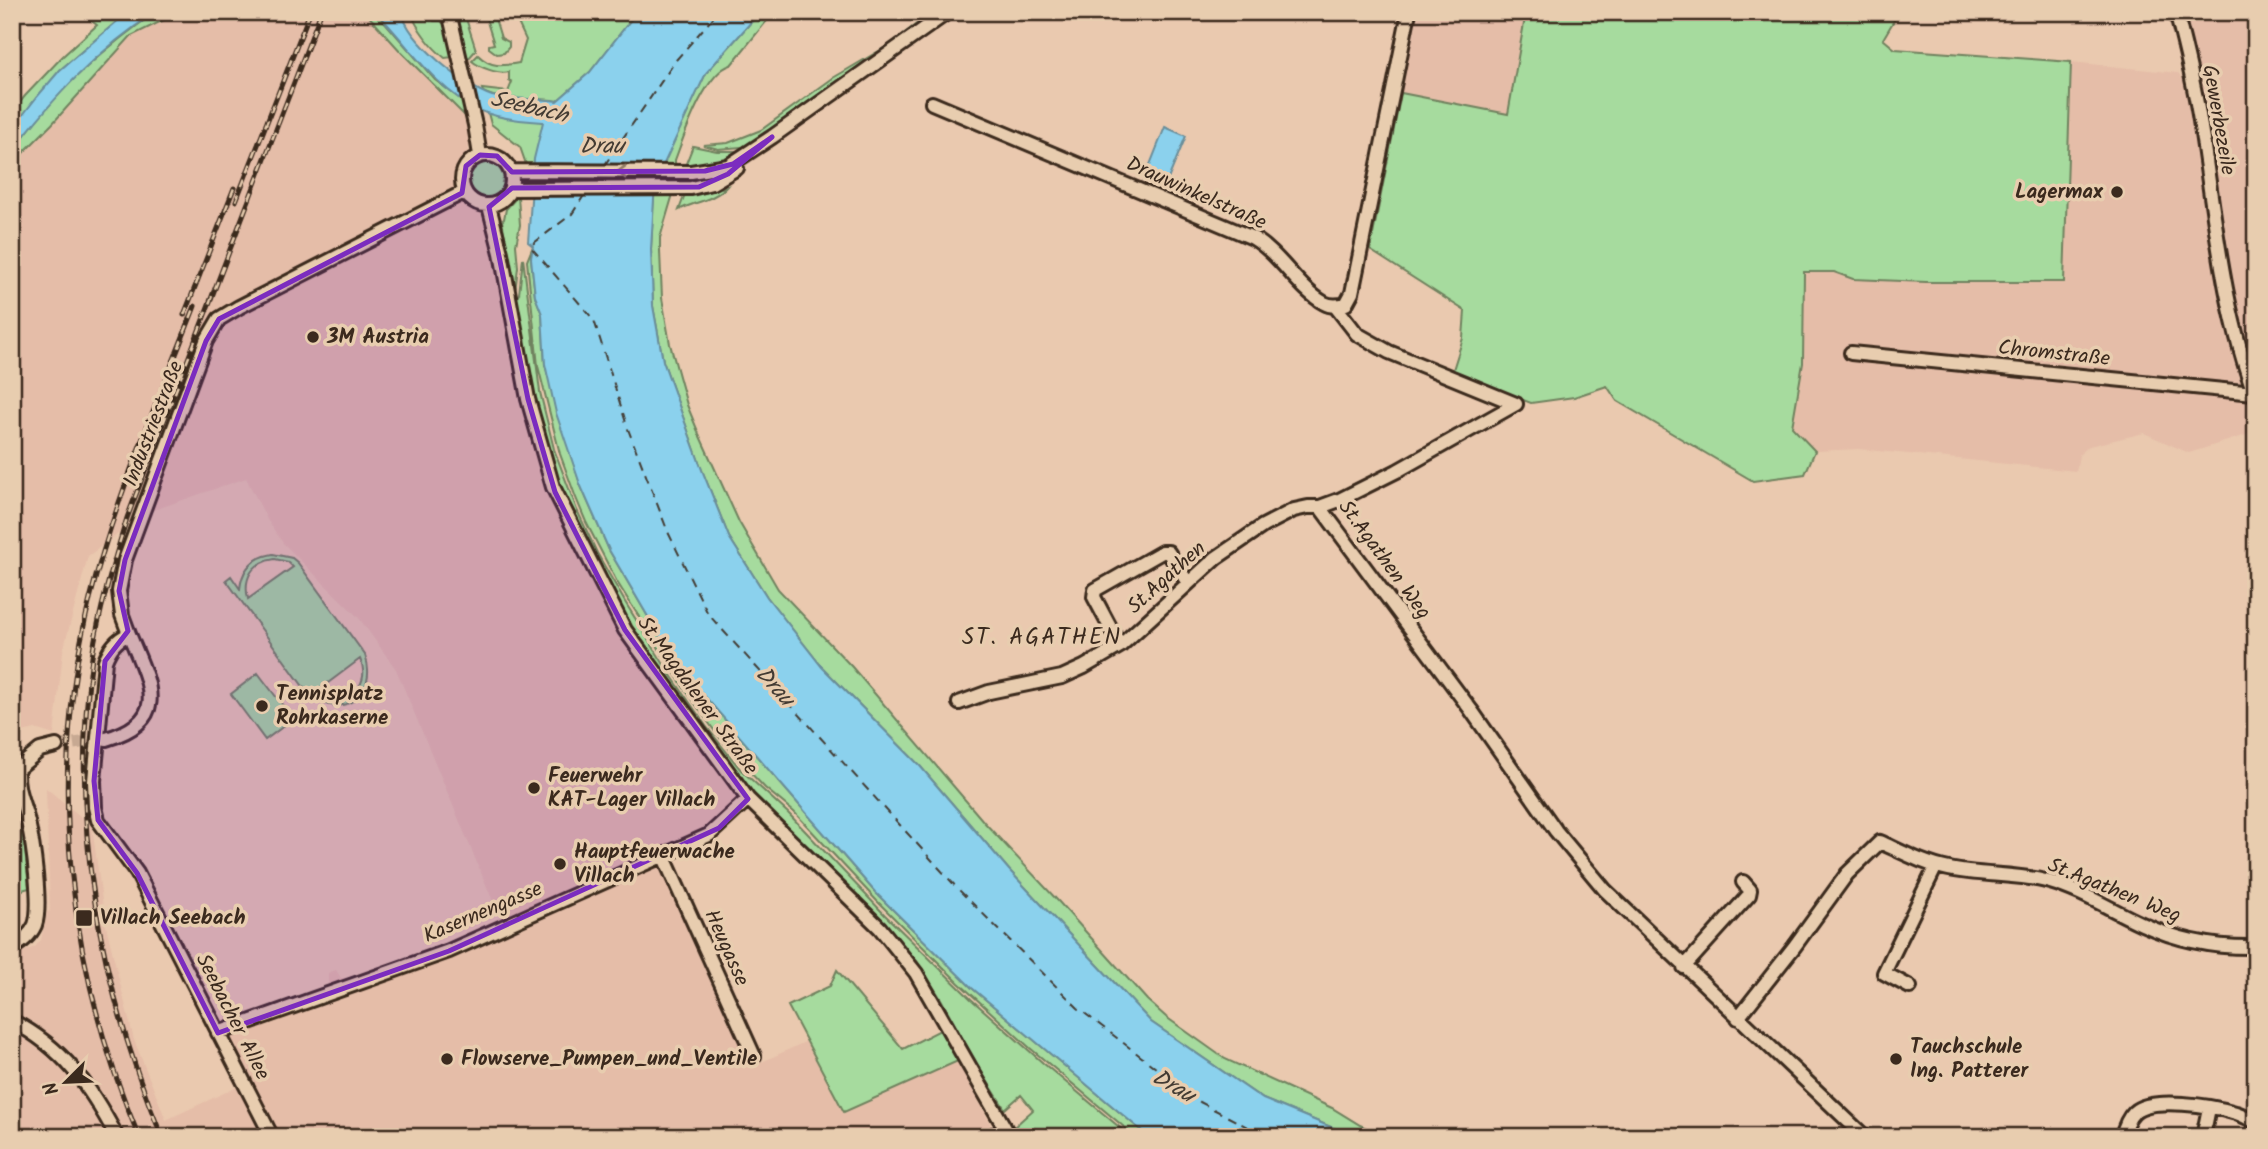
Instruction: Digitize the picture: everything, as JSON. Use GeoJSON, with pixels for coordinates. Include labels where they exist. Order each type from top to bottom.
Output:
{"type":"FeatureCollection","features":[{"type":"Feature","properties":{"kind":"street"},"geometry":{"type":"LineString","coordinates":[[449,12],[480,155]]}},
{"type":"Feature","properties":{"kind":"street"},"geometry":{"type":"LineString","coordinates":[[514,171],[514,188],[500,202],[489,206],[478,204],[470,200],[464,192],[461,177],[472,159],[480,155],[497,156],[514,171],[691,172],[718,169],[733,164],[948,12]]}},
{"type":"Feature","properties":{"kind":"street"},"geometry":{"type":"LineString","coordinates":[[1336,307],[1346,304],[1352,293],[1409,12]]}},
{"type":"Feature","properties":{"kind":"street","name":"Gewerbezeile"},"geometry":{"type":"LineString","coordinates":[[2176,12],[2200,118],[2222,275],[2255,396]]}},
{"type":"Feature","properties":{"kind":"street","name":"Drauwinkelstraße"},"geometry":{"type":"LineString","coordinates":[[932,103],[1253,238],[1265,245],[1312,294],[1324,303],[1336,307]]}},
{"type":"Feature","properties":{"kind":"street"},"geometry":{"type":"LineString","coordinates":[[514,188],[706,186],[728,174],[772,137]]}},
{"type":"Feature","properties":{"kind":"street","name":"Industriestraße"},"geometry":{"type":"LineString","coordinates":[[106,739],[127,733],[138,726],[149,707],[150,691],[122,615],[119,591],[125,560],[147,496],[206,341],[219,319],[464,192]]}},
{"type":"Feature","properties":{"kind":"street","name":"St.Magdalener Straße"},"geometry":{"type":"LineString","coordinates":[[489,206],[501,253],[528,399],[555,492],[625,629],[748,799],[880,928],[916,972],[1007,1133]]}},
{"type":"Feature","properties":{"kind":"street","name":"St.Agathen Weg"},"geometry":{"type":"LineString","coordinates":[[1336,307],[1357,334],[1368,340],[1401,357],[1517,404],[1397,471],[1320,508],[1471,710],[1556,831],[1605,890],[1865,1137]]}},
{"type":"Feature","properties":{"kind":"street","name":"Chromstraße"},"geometry":{"type":"LineString","coordinates":[[1851,353],[2255,396]]}},
{"type":"Feature","properties":{"kind":"street","name":"St.Agathen"},"geometry":{"type":"LineString","coordinates":[[959,703],[989,692],[1062,677],[1084,667],[1120,646],[1216,558],[1263,526],[1294,510],[1320,508]]}},
{"type":"Feature","properties":{"kind":"street"},"geometry":{"type":"LineString","coordinates":[[1120,646],[1094,597],[1095,590],[1162,552],[1168,552],[1172,556],[1188,583]]}},
{"type":"Feature","properties":{"kind":"street","name":"Seebacher Allee"},"geometry":{"type":"LineString","coordinates":[[129,634],[113,644],[105,661],[95,771],[95,807],[100,825],[137,873],[272,1137]]}},
{"type":"Feature","properties":{"kind":"street"},"geometry":{"type":"LineString","coordinates":[[12,948],[32,932],[38,911],[31,834],[16,787],[15,768],[40,750],[56,746]]}},
{"type":"Feature","properties":{"kind":"street","name":"Kasernengasse"},"geometry":{"type":"LineString","coordinates":[[218,1033],[449,951],[713,832],[748,799]]}},
{"type":"Feature","properties":{"kind":"street","name":"St.Agathen Weg"},"geometry":{"type":"LineString","coordinates":[[1738,1018],[1794,947],[1839,883],[1880,842],[1936,866],[2052,883],[2189,942],[2256,947]]}},
{"type":"Feature","properties":{"kind":"street","name":"Heugasse"},"geometry":{"type":"LineString","coordinates":[[663,855],[754,1056]]}},
{"type":"Feature","properties":{"kind":"street"},"geometry":{"type":"LineString","coordinates":[[1910,987],[1884,973],[1936,866]]}},
{"type":"Feature","properties":{"kind":"street"},"geometry":{"type":"LineString","coordinates":[[1684,967],[1749,895],[1751,890],[1743,882]]}},
{"type":"Feature","properties":{"kind":"street"},"geometry":{"type":"LineString","coordinates":[[12,1021],[46,1042],[66,1060],[84,1080],[117,1137]]}},
{"type":"Feature","properties":{"kind":"street"},"geometry":{"type":"LineString","coordinates":[[2122,1137],[2127,1120],[2135,1111],[2151,1104],[2180,1103],[2236,1113],[2256,1122]]}},
{"type":"Feature","properties":{"kind":"street"},"geometry":{"type":"LineString","coordinates":[[2203,1137],[2209,1108]]}},
{"type":"Feature","properties":{"kind":"street"},"geometry":{"type":"LineString","coordinates":[[990,1137],[1007,1133]]}},
{"type":"Feature","properties":{"kind":"highlighted area"},"geometry":{"type":"Polygon","coordinates":[[[772,137],[728,174],[699,187],[512,188],[489,207],[528,399],[555,492],[625,630],[748,799],[719,828],[449,951],[218,1033],[137,873],[98,820],[94,781],[105,661],[128,631],[119,591],[125,560],[206,341],[219,319],[462,193],[466,166],[480,155],[497,156],[512,172],[705,171],[733,164],[772,137]]]}},
{"type":"Feature","properties":{"kind":"shaded area"},"geometry":{"type":"Polygon","coordinates":[[[180,12],[365,12],[466,117],[469,146],[461,159],[457,180],[481,213],[492,247],[522,401],[549,495],[619,633],[738,796],[712,831],[667,855],[762,1062],[807,1041],[844,1111],[958,1061],[997,1137],[12,1137],[12,956],[35,947],[41,940],[47,912],[50,911],[46,788],[92,826],[105,922],[134,1040],[166,1120],[239,1086],[221,1023],[227,1025],[326,989],[328,973],[336,970],[341,978],[354,980],[503,925],[396,669],[359,618],[283,543],[268,521],[246,478],[148,512],[88,556],[63,651],[54,735],[35,729],[22,732],[12,730],[12,164],[131,36],[180,12]]]}},
{"type":"Feature","properties":{"kind":"shaded area"},"geometry":{"type":"Polygon","coordinates":[[[1415,12],[1526,12],[1508,114],[1401,93],[1415,12]]]}},
{"type":"Feature","properties":{"kind":"shaded area"},"geometry":{"type":"Polygon","coordinates":[[[2183,12],[2256,12],[2256,373],[2232,286],[2205,104],[2183,12]]]}},
{"type":"Feature","properties":{"kind":"shaded area"},"geometry":{"type":"Polygon","coordinates":[[[2071,62],[2178,73],[2189,86],[2220,292],[2256,423],[2256,432],[2189,453],[2144,433],[2089,446],[2079,455],[2076,471],[1859,449],[1815,451],[1792,427],[1803,363],[1804,272],[1834,272],[1853,279],[2064,282],[2071,62]]]}},
{"type":"Feature","properties":{"kind":"green space"},"geometry":{"type":"Polygon","coordinates":[[[128,12],[60,70],[12,129],[12,112],[25,96],[97,25],[82,14],[128,12]]]}},
{"type":"Feature","properties":{"kind":"green space"},"geometry":{"type":"Polygon","coordinates":[[[156,12],[180,12],[131,36],[12,164],[19,142],[62,91],[107,49],[156,12]]]}},
{"type":"Feature","properties":{"kind":"green space"},"geometry":{"type":"Polygon","coordinates":[[[365,12],[376,12],[435,80],[463,101],[466,117],[402,53],[365,12]]]}},
{"type":"Feature","properties":{"kind":"green space"},"geometry":{"type":"Polygon","coordinates":[[[411,12],[435,12],[430,16],[434,21],[441,21],[445,25],[453,57],[445,58],[435,49],[411,12]]]}},
{"type":"Feature","properties":{"kind":"green space"},"geometry":{"type":"Polygon","coordinates":[[[455,12],[464,12],[476,50],[469,58],[466,56],[455,12]]]}},
{"type":"Feature","properties":{"kind":"green space"},"geometry":{"type":"Polygon","coordinates":[[[484,12],[493,12],[501,38],[509,42],[504,53],[497,54],[489,48],[489,45],[494,44],[484,12]]]}},
{"type":"Feature","properties":{"kind":"green space"},"geometry":{"type":"Polygon","coordinates":[[[513,12],[637,12],[590,72],[557,101],[501,98],[483,92],[482,89],[508,92],[512,82],[509,80],[509,72],[489,70],[472,61],[478,55],[497,65],[519,63],[526,40],[513,12]]]}},
{"type":"Feature","properties":{"kind":"green space"},"geometry":{"type":"Polygon","coordinates":[[[760,12],[774,12],[731,65],[721,70],[704,92],[684,136],[675,166],[662,166],[706,73],[760,12]]]}},
{"type":"Feature","properties":{"kind":"green space"},"geometry":{"type":"Polygon","coordinates":[[[932,12],[940,12],[735,159],[726,161],[743,149],[741,147],[718,149],[703,145],[728,143],[761,130],[833,78],[889,45],[932,12]]]}},
{"type":"Feature","properties":{"kind":"green space"},"geometry":{"type":"Polygon","coordinates":[[[1526,12],[1899,12],[1883,39],[1895,49],[2071,62],[2064,282],[1926,282],[1853,279],[1834,272],[1804,272],[1803,363],[1792,427],[1815,451],[1805,474],[1753,481],[1617,401],[1607,386],[1574,397],[1531,403],[1452,373],[1463,338],[1465,311],[1370,250],[1401,93],[1508,114],[1526,12]]]}},
{"type":"Feature","properties":{"kind":"green space"},"geometry":{"type":"Polygon","coordinates":[[[488,113],[544,122],[533,167],[527,167],[520,147],[491,124],[488,113]]]}},
{"type":"Feature","properties":{"kind":"green space"},"geometry":{"type":"Polygon","coordinates":[[[693,146],[717,151],[738,151],[718,162],[685,166],[693,146]]]}},
{"type":"Feature","properties":{"kind":"green space"},"geometry":{"type":"Polygon","coordinates":[[[488,161],[498,165],[505,179],[502,182],[505,182],[497,196],[485,200],[473,195],[466,180],[474,166],[488,161]]]}},
{"type":"Feature","properties":{"kind":"green space"},"geometry":{"type":"Polygon","coordinates":[[[727,186],[710,198],[679,210],[685,194],[705,193],[727,186]]]}},
{"type":"Feature","properties":{"kind":"green space"},"geometry":{"type":"Polygon","coordinates":[[[654,194],[673,194],[660,238],[662,298],[670,344],[687,405],[739,522],[778,589],[852,667],[984,822],[1147,1000],[1225,1059],[1332,1108],[1385,1137],[1355,1137],[1263,1099],[1151,1022],[1009,870],[920,766],[822,667],[767,597],[729,537],[663,361],[653,306],[651,249],[654,194]]]}},
{"type":"Feature","properties":{"kind":"green space"},"geometry":{"type":"Polygon","coordinates":[[[518,196],[520,225],[516,245],[518,267],[515,292],[502,221],[506,209],[518,196]]]}},
{"type":"Feature","properties":{"kind":"green space"},"geometry":{"type":"Polygon","coordinates":[[[533,246],[531,258],[535,296],[542,314],[545,365],[580,484],[609,550],[674,661],[875,892],[972,988],[1149,1137],[1136,1137],[1030,1048],[959,983],[794,812],[745,767],[716,733],[684,688],[617,582],[586,522],[560,454],[538,366],[527,261],[533,246]]]}},
{"type":"Feature","properties":{"kind":"green space"},"geometry":{"type":"Polygon","coordinates":[[[523,258],[540,392],[554,449],[577,510],[597,553],[625,602],[706,726],[741,770],[788,813],[885,915],[971,999],[1131,1137],[1021,1137],[1014,1127],[1033,1110],[1021,1095],[1005,1109],[917,961],[898,944],[849,887],[748,789],[665,682],[622,613],[563,496],[545,448],[516,298],[519,294],[523,258]]]}},
{"type":"Feature","properties":{"kind":"green space"},"geometry":{"type":"Polygon","coordinates":[[[273,554],[292,558],[298,563],[365,655],[367,681],[355,700],[334,706],[310,696],[226,580],[231,576],[240,589],[243,576],[250,565],[273,554]],[[275,559],[260,564],[251,572],[247,584],[248,599],[293,567],[288,562],[275,559]],[[360,659],[316,692],[325,698],[335,699],[352,694],[362,679],[360,659]]]}},
{"type":"Feature","properties":{"kind":"green space","name":"Tennisplatz Rohrkaserne"},"geometry":{"type":"Polygon","coordinates":[[[258,673],[293,719],[265,740],[231,694],[258,673]]]}},
{"type":"Feature","properties":{"kind":"green space"},"geometry":{"type":"Polygon","coordinates":[[[12,804],[24,841],[29,888],[12,893],[12,804]]]}},
{"type":"Feature","properties":{"kind":"green space"},"geometry":{"type":"Polygon","coordinates":[[[837,970],[903,1049],[942,1029],[958,1061],[844,1112],[788,1006],[830,986],[837,970]]]}},
{"type":"Feature","properties":{"kind":"water"},"geometry":{"type":"Polygon","coordinates":[[[128,12],[156,12],[115,42],[78,75],[12,151],[12,129],[36,98],[60,70],[128,12]]]}},
{"type":"Feature","properties":{"kind":"water","name":"Drau"},"geometry":{"type":"Polygon","coordinates":[[[376,12],[402,12],[406,23],[426,49],[453,73],[481,91],[492,96],[557,101],[590,72],[637,12],[760,12],[706,73],[655,183],[651,249],[653,306],[663,361],[729,537],[767,597],[822,667],[920,766],[1009,870],[1151,1022],[1263,1099],[1355,1137],[1149,1137],[972,988],[875,892],[674,661],[609,550],[580,484],[556,413],[545,364],[542,314],[535,296],[531,258],[533,246],[528,242],[534,159],[543,122],[493,115],[463,101],[423,66],[376,12]]]}},
{"type":"Feature","properties":{"kind":"water"},"geometry":{"type":"Polygon","coordinates":[[[1165,127],[1186,136],[1164,189],[1144,180],[1165,127]]]}},
{"type":"Feature","properties":{"kind":"pier"},"geometry":{"type":"Polygon","coordinates":[[[666,166],[658,184],[528,195],[530,167],[666,166]]]}},
{"type":"Feature","properties":{"kind":"ferry route"},"geometry":{"type":"LineString","coordinates":[[604,166],[676,60],[718,12]]}},
{"type":"Feature","properties":{"kind":"ferry route"},"geometry":{"type":"LineString","coordinates":[[585,194],[572,214],[530,246],[594,320],[628,429],[668,532],[708,614],[959,890],[1078,1008],[1200,1102],[1266,1137]]}},
{"type":"Feature","properties":{"kind":"tunnel"},"geometry":{"type":"LineString","coordinates":[[56,746],[106,739]]}},
{"type":"Feature","properties":{"kind":"railway"},"geometry":{"type":"LineString","coordinates":[[236,201],[310,12]]}},
{"type":"Feature","properties":{"kind":"railway"},"geometry":{"type":"LineString","coordinates":[[162,1137],[121,1021],[95,902],[87,841],[84,780],[92,657],[102,604],[127,518],[321,12]]}},
{"type":"Feature","properties":{"kind":"railway"},"geometry":{"type":"LineString","coordinates":[[184,315],[234,188]]}},
{"type":"Feature","properties":{"kind":"railway"},"geometry":{"type":"LineString","coordinates":[[139,1137],[115,1073],[95,1007],[81,940],[71,872],[67,803],[69,735],[77,667],[100,561],[138,451],[195,306]]}},
{"type":"Feature","properties":{"kind":"place","name":"Lagermax"},"geometry":{"type":"Point","coordinates":[2117,192]}},
{"type":"Feature","properties":{"kind":"place","name":"3M Austria"},"geometry":{"type":"Point","coordinates":[313,337]}},
{"type":"Feature","properties":{"kind":"place","name":"Tennisplatz Rohrkaserne"},"geometry":{"type":"Point","coordinates":[262,706]}},
{"type":"Feature","properties":{"kind":"place","name":"Feuerwehr KAT-Lager Villach"},"geometry":{"type":"Point","coordinates":[534,788]}},
{"type":"Feature","properties":{"kind":"place","name":"Hauptfeuerwache Villach"},"geometry":{"type":"Point","coordinates":[560,864]}},
{"type":"Feature","properties":{"kind":"place","name":"Villach Seebach"},"geometry":{"type":"Point","coordinates":[84,918]}},
{"type":"Feature","properties":{"kind":"place","name":"Flowserve_Pumpen_und_Ventile"},"geometry":{"type":"Point","coordinates":[447,1059]}},
{"type":"Feature","properties":{"kind":"place","name":"Tauchschule Ing. Patterer"},"geometry":{"type":"Point","coordinates":[1896,1059]}},
{"type":"Feature","properties":{"kind":"district","name":"ST. AGATHEN"},"geometry":{"type":"Point","coordinates":[1042,638]}},
{"type":"Feature","properties":{"kind":"water label","name":"Seebach"},"geometry":{"type":"Point","coordinates":[529,108]}}]}
